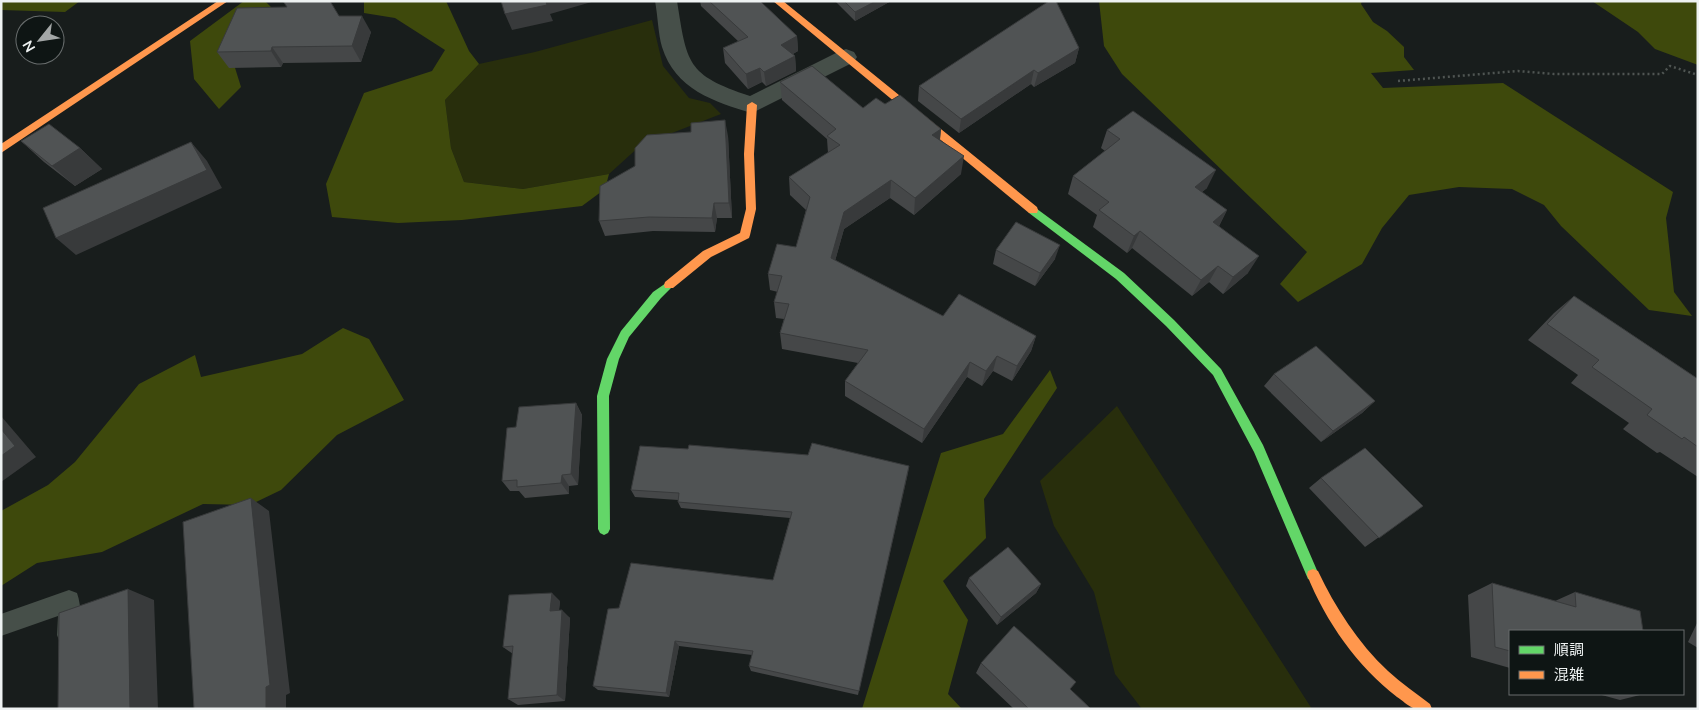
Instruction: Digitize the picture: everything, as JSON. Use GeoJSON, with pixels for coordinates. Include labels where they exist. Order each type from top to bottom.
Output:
{"type":"FeatureCollection","features":[{"type":"Feature","properties":{"kind":"street"},"geometry":{"type":"LineString","coordinates":[[1,149],[224,1]]}},
{"type":"Feature","properties":{"kind":"street"},"geometry":{"type":"LineString","coordinates":[[666,1],[674,51],[682,67],[697,83],[713,92],[752,105],[846,56]]}},
{"type":"Feature","properties":{"kind":"street"},"geometry":{"type":"LineString","coordinates":[[777,1],[1055,228],[1120,276],[1170,323],[1217,372],[1259,449],[1319,589],[1349,636],[1382,675],[1425,709]]}},
{"type":"Feature","properties":{"kind":"street"},"geometry":{"type":"LineString","coordinates":[[604,529],[603,396],[613,359],[624,334],[657,295],[707,254],[745,235],[751,209],[749,154],[752,105]]}},
{"type":"Feature","properties":{"kind":"lane"},"geometry":{"type":"LineString","coordinates":[[1,625],[69,601],[68,660]]}},
{"type":"Feature","properties":{"kind":"path"},"geometry":{"type":"LineString","coordinates":[[1398,81],[1518,71],[1554,74],[1662,74],[1670,66],[1698,75]]}},
{"type":"Feature","properties":{"kind":"green space"},"geometry":{"type":"Polygon","coordinates":[[[1,1],[80,1],[65,12],[1,10],[1,1]]]}},
{"type":"Feature","properties":{"kind":"green space"},"geometry":{"type":"Polygon","coordinates":[[[244,1],[265,1],[272,8],[227,42],[241,87],[219,109],[194,79],[190,41],[244,1]]]}},
{"type":"Feature","properties":{"kind":"green space"},"geometry":{"type":"Polygon","coordinates":[[[364,1],[446,1],[469,51],[479,64],[445,100],[451,148],[464,182],[523,189],[609,174],[605,189],[582,206],[462,220],[398,223],[332,217],[326,184],[364,93],[432,71],[445,50],[395,18],[364,13],[364,1]]]}},
{"type":"Feature","properties":{"kind":"green space"},"geometry":{"type":"Polygon","coordinates":[[[1099,1],[1362,1],[1361,4],[1373,22],[1387,31],[1404,47],[1404,57],[1414,70],[1371,73],[1383,88],[1503,83],[1673,192],[1666,218],[1674,292],[1692,316],[1649,310],[1561,226],[1544,205],[1512,189],[1459,187],[1409,195],[1382,228],[1362,264],[1298,302],[1280,284],[1307,252],[1122,74],[1104,46],[1099,1]]]}},
{"type":"Feature","properties":{"kind":"green space"},"geometry":{"type":"Polygon","coordinates":[[[1592,1],[1698,1],[1698,65],[1655,49],[1638,32],[1592,1]]]}},
{"type":"Feature","properties":{"kind":"green space"},"geometry":{"type":"Polygon","coordinates":[[[652,20],[663,66],[689,98],[710,103],[721,114],[641,145],[609,174],[523,189],[464,182],[451,148],[445,100],[479,64],[535,52],[652,20]]]}},
{"type":"Feature","properties":{"kind":"green space"},"geometry":{"type":"Polygon","coordinates":[[[343,328],[369,339],[404,400],[337,435],[281,490],[250,505],[203,504],[102,552],[37,563],[1,586],[1,511],[48,485],[75,462],[139,384],[195,355],[201,377],[302,354],[343,328]]]}},
{"type":"Feature","properties":{"kind":"green space"},"geometry":{"type":"Polygon","coordinates":[[[1050,370],[1057,388],[984,499],[986,538],[943,581],[968,620],[948,694],[962,709],[862,709],[941,453],[1003,434],[1050,370]]]}},
{"type":"Feature","properties":{"kind":"green space"},"geometry":{"type":"Polygon","coordinates":[[[1117,406],[1312,709],[1142,709],[1115,674],[1094,592],[1054,526],[1040,481],[1117,406]]]}},
{"type":"Feature","properties":{"kind":"building"},"geometry":{"type":"Polygon","coordinates":[[[283,1],[330,1],[339,16],[362,16],[352,46],[272,47],[271,51],[217,52],[237,8],[287,7],[283,1]]]}},
{"type":"Feature","properties":{"kind":"building"},"geometry":{"type":"Polygon","coordinates":[[[501,1],[546,1],[547,5],[505,14],[501,1]]]}},
{"type":"Feature","properties":{"kind":"building"},"geometry":{"type":"Polygon","coordinates":[[[709,1],[760,1],[797,36],[781,45],[795,56],[764,72],[760,68],[746,74],[723,48],[748,37],[709,1]]]}},
{"type":"Feature","properties":{"kind":"building"},"geometry":{"type":"Polygon","coordinates":[[[844,1],[876,1],[855,12],[844,1]]]}},
{"type":"Feature","properties":{"kind":"building"},"geometry":{"type":"Polygon","coordinates":[[[1049,1],[1056,1],[1079,48],[1038,73],[1034,70],[961,119],[919,86],[1049,1]]]}},
{"type":"Feature","properties":{"kind":"building"},"geometry":{"type":"Polygon","coordinates":[[[812,66],[863,108],[876,98],[885,104],[900,95],[941,129],[932,135],[964,156],[915,198],[891,180],[844,212],[831,258],[943,316],[959,294],[1036,336],[1017,366],[997,356],[986,371],[970,362],[924,429],[845,381],[868,350],[780,333],[789,304],[774,302],[782,276],[768,274],[777,244],[796,247],[810,197],[789,177],[840,145],[827,136],[836,129],[780,82],[812,66]]]}},
{"type":"Feature","properties":{"kind":"building"},"geometry":{"type":"Polygon","coordinates":[[[1133,111],[1216,170],[1195,187],[1227,210],[1213,222],[1259,256],[1233,277],[1218,266],[1201,280],[1140,231],[1134,236],[1099,210],[1109,202],[1073,176],[1120,139],[1107,130],[1133,111]]]}},
{"type":"Feature","properties":{"kind":"building"},"geometry":{"type":"Polygon","coordinates":[[[725,120],[729,203],[714,203],[712,218],[649,217],[599,221],[600,186],[635,166],[635,148],[647,135],[691,132],[691,123],[725,120]]]}},
{"type":"Feature","properties":{"kind":"building"},"geometry":{"type":"Polygon","coordinates":[[[49,124],[80,148],[52,166],[21,141],[49,124]]]}},
{"type":"Feature","properties":{"kind":"building"},"geometry":{"type":"Polygon","coordinates":[[[191,142],[207,170],[56,238],[43,208],[191,142]]]}},
{"type":"Feature","properties":{"kind":"building"},"geometry":{"type":"Polygon","coordinates":[[[1016,222],[1060,245],[1040,273],[996,250],[1016,222]]]}},
{"type":"Feature","properties":{"kind":"building"},"geometry":{"type":"Polygon","coordinates":[[[1574,296],[1698,379],[1698,447],[1684,437],[1682,439],[1647,415],[1652,409],[1592,367],[1599,360],[1547,324],[1574,296]]]}},
{"type":"Feature","properties":{"kind":"building"},"geometry":{"type":"Polygon","coordinates":[[[1316,346],[1375,401],[1333,431],[1274,374],[1316,346]]]}},
{"type":"Feature","properties":{"kind":"building"},"geometry":{"type":"Polygon","coordinates":[[[576,403],[571,474],[562,475],[561,483],[517,487],[517,480],[502,481],[507,428],[516,427],[519,407],[576,403]]]}},
{"type":"Feature","properties":{"kind":"building"},"geometry":{"type":"Polygon","coordinates":[[[1,429],[15,446],[1,456],[1,429]]]}},
{"type":"Feature","properties":{"kind":"building"},"geometry":{"type":"Polygon","coordinates":[[[812,443],[909,466],[859,691],[749,666],[753,651],[675,641],[666,693],[593,686],[608,609],[619,608],[631,563],[773,580],[792,512],[678,502],[679,493],[631,490],[640,446],[688,449],[689,445],[808,455],[812,443]]]}},
{"type":"Feature","properties":{"kind":"building"},"geometry":{"type":"Polygon","coordinates":[[[1365,448],[1423,506],[1379,538],[1321,478],[1365,448]]]}},
{"type":"Feature","properties":{"kind":"building"},"geometry":{"type":"Polygon","coordinates":[[[251,498],[270,685],[266,687],[266,709],[194,709],[183,522],[251,498]]]}},
{"type":"Feature","properties":{"kind":"building"},"geometry":{"type":"Polygon","coordinates":[[[1008,547],[1041,584],[1001,617],[969,578],[1008,547]]]}},
{"type":"Feature","properties":{"kind":"building"},"geometry":{"type":"Polygon","coordinates":[[[1492,583],[1576,607],[1575,592],[1640,611],[1643,630],[1509,630],[1509,651],[1495,647],[1492,583]]]}},
{"type":"Feature","properties":{"kind":"building"},"geometry":{"type":"Polygon","coordinates":[[[128,589],[130,709],[58,709],[59,613],[128,589]]]}},
{"type":"Feature","properties":{"kind":"building"},"geometry":{"type":"Polygon","coordinates":[[[552,593],[550,611],[562,610],[557,695],[508,699],[513,646],[503,647],[509,595],[552,593]]]}},
{"type":"Feature","properties":{"kind":"building"},"geometry":{"type":"Polygon","coordinates":[[[1014,626],[1076,682],[1070,689],[1091,709],[1029,709],[981,663],[1014,626]]]}},
{"type":"Feature","properties":{"kind":"traffic: fast"},"geometry":{"type":"LineString","coordinates":[[1033,210],[1120,276],[1170,323],[1217,372],[1259,449],[1313,575]]}},
{"type":"Feature","properties":{"kind":"traffic: fast"},"geometry":{"type":"LineString","coordinates":[[604,529],[603,396],[613,359],[625,334],[657,295],[669,285]]}},
{"type":"Feature","properties":{"kind":"traffic: slow"},"geometry":{"type":"LineString","coordinates":[[1,149],[224,1]]}},
{"type":"Feature","properties":{"kind":"traffic: slow"},"geometry":{"type":"LineString","coordinates":[[777,1],[1033,210]]}},
{"type":"Feature","properties":{"kind":"traffic: slow"},"geometry":{"type":"LineString","coordinates":[[669,285],[707,254],[745,235],[751,209],[749,154],[752,105]]}},
{"type":"Feature","properties":{"kind":"traffic: slow"},"geometry":{"type":"LineString","coordinates":[[1313,575],[1335,615],[1353,642],[1373,666],[1425,709]]}}]}
